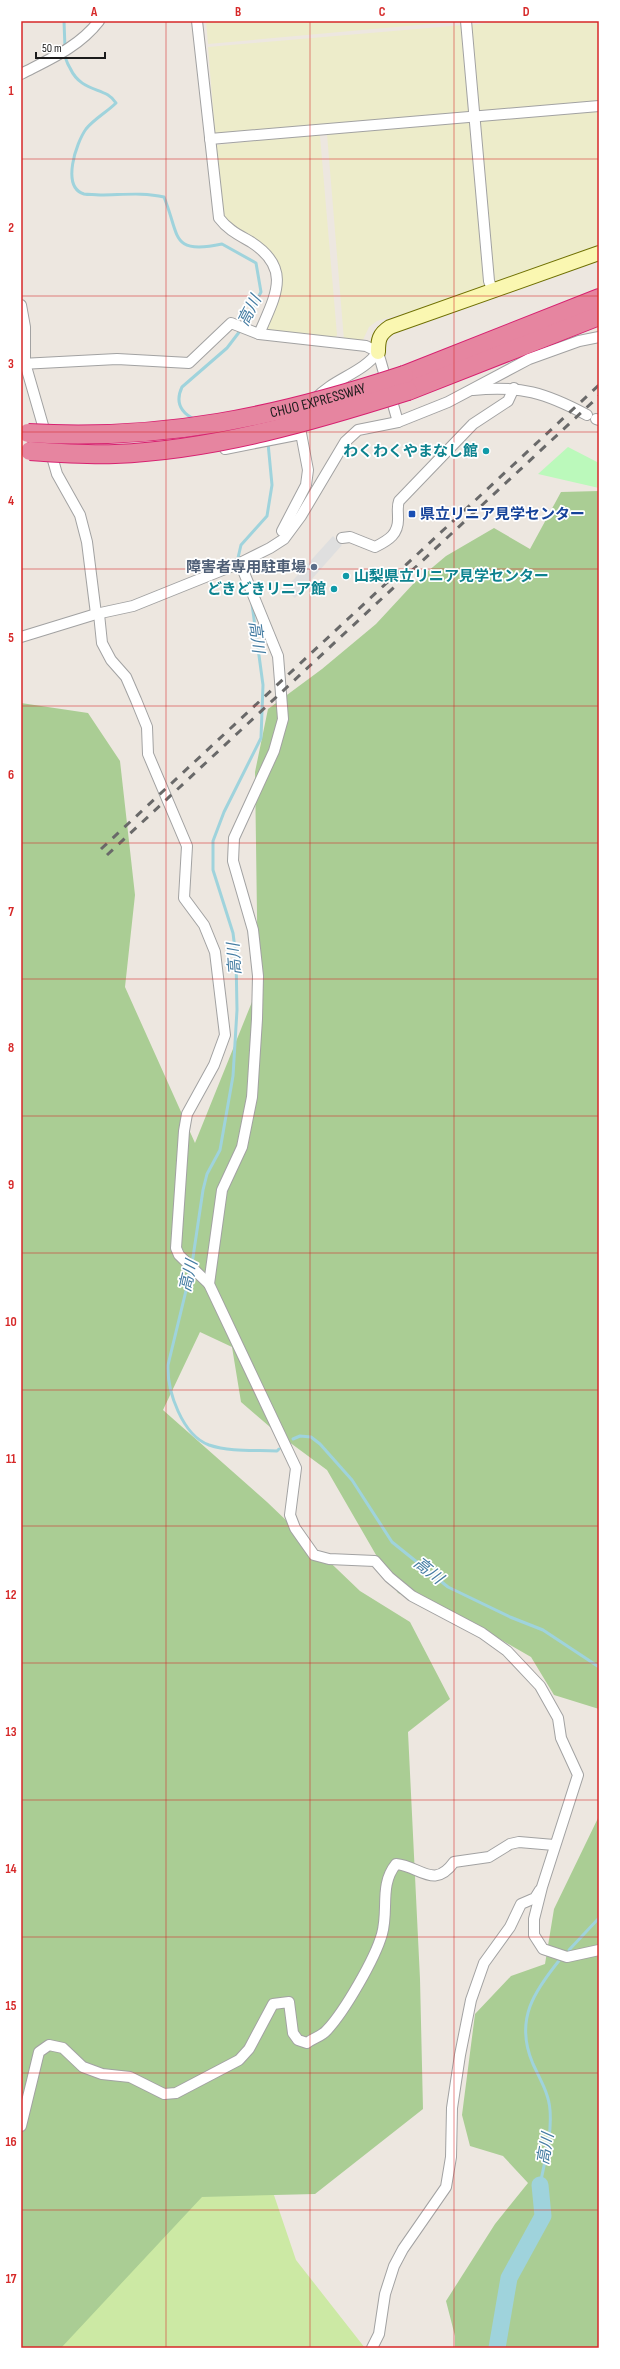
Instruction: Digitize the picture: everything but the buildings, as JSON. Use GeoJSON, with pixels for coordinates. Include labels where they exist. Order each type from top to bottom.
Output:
{"type":"FeatureCollection","features":[{"type":"Feature","properties":{"kind":"highway","name":"CHUO EXPRESSWAY"},"geometry":{"type":"LineString","coordinates":[[24,433],[102,436],[180,430],[251,418],[406,383],[599,298]]}},
{"type":"Feature","properties":{"kind":"highway","name":"CHUO EXPRESSWAY"},"geometry":{"type":"LineString","coordinates":[[25,451],[115,454],[208,444],[258,434],[599,316]]}},
{"type":"Feature","properties":{"kind":"street"},"geometry":{"type":"LineString","coordinates":[[21,74],[60,54],[82,40],[99,21]]}},
{"type":"Feature","properties":{"kind":"street"},"geometry":{"type":"LineString","coordinates":[[196,21],[219,218],[232,232],[261,249],[271,257],[277,268],[274,296],[257,333]]}},
{"type":"Feature","properties":{"kind":"street"},"geometry":{"type":"LineString","coordinates":[[466,21],[489,281],[494,292]]}},
{"type":"Feature","properties":{"kind":"street"},"geometry":{"type":"LineString","coordinates":[[210,139],[474,118],[599,106]]}},
{"type":"Feature","properties":{"kind":"street"},"geometry":{"type":"LineString","coordinates":[[398,422],[378,352],[378,340],[382,332],[390,326],[494,292],[599,253]]}},
{"type":"Feature","properties":{"kind":"street"},"geometry":{"type":"LineString","coordinates":[[21,305],[25,328],[23,363],[57,474],[80,515],[87,542],[102,643],[111,660],[126,677],[146,727],[148,754],[187,846],[184,898],[204,925],[215,952],[225,1035],[214,1065],[187,1114],[184,1132],[176,1248],[179,1255],[209,1284],[296,1468],[290,1515],[295,1528],[314,1555],[328,1559],[375,1561],[389,1577],[412,1596],[482,1632],[507,1651],[540,1686],[558,1718],[561,1738],[578,1775],[554,1845],[542,1887],[534,1919],[534,1935],[543,1948],[567,1957],[599,1950]]}},
{"type":"Feature","properties":{"kind":"street"},"geometry":{"type":"LineString","coordinates":[[23,363],[117,359],[189,363],[231,323],[257,333],[366,346],[378,352]]}},
{"type":"Feature","properties":{"kind":"street"},"geometry":{"type":"LineString","coordinates":[[21,637],[98,614],[133,606],[240,563],[270,548],[284,538],[301,516],[350,435],[358,430],[398,422],[448,402],[528,359],[579,341],[599,337]]}},
{"type":"Feature","properties":{"kind":"street"},"geometry":{"type":"LineString","coordinates":[[270,548],[286,526],[306,484],[308,470],[301,434],[301,417],[320,393],[333,383],[372,361],[378,352]]}},
{"type":"Feature","properties":{"kind":"street"},"geometry":{"type":"LineString","coordinates":[[469,390],[514,388],[538,393],[566,404],[594,418]]}},
{"type":"Feature","properties":{"kind":"street"},"geometry":{"type":"LineString","coordinates":[[342,538],[350,538],[375,547],[389,540],[396,533],[398,525],[397,506],[399,501],[473,424],[508,401],[514,388]]}},
{"type":"Feature","properties":{"kind":"street"},"geometry":{"type":"LineString","coordinates":[[53,462],[146,459],[260,443],[301,434]]}},
{"type":"Feature","properties":{"kind":"street"},"geometry":{"type":"LineString","coordinates":[[209,1284],[222,1190],[242,1147],[252,1097],[257,1019],[258,976],[253,930],[232,861],[234,838],[274,751],[283,719],[278,656],[240,563]]}},
{"type":"Feature","properties":{"kind":"street"},"geometry":{"type":"LineString","coordinates":[[21,2126],[39,2052],[49,2045],[63,2048],[83,2067],[102,2074],[130,2077],[164,2094],[185,2090],[239,2060],[249,2048],[273,2004],[289,2002],[293,2033],[298,2040],[307,2043],[319,2038],[339,2015],[363,1975],[382,1935],[386,1915],[386,1880],[396,1864],[407,1865],[426,1876],[438,1875],[449,1868],[454,1862],[489,1857],[510,1844],[519,1842],[554,1845]]}},
{"type":"Feature","properties":{"kind":"street"},"geometry":{"type":"LineString","coordinates":[[372,2348],[379,2334],[385,2294],[394,2266],[403,2249],[446,2187],[451,2157],[452,2108],[460,2055],[471,2000],[484,1963],[510,1927],[521,1904],[535,1898],[542,1887]]}},
{"type":"Feature","properties":{"kind":"green space"},"geometry":{"type":"Polygon","coordinates":[[[206,21],[462,21],[208,44],[206,21]]]}},
{"type":"Feature","properties":{"kind":"green space"},"geometry":{"type":"Polygon","coordinates":[[[506,21],[599,21],[599,102],[477,111],[470,25],[506,21]]]}},
{"type":"Feature","properties":{"kind":"green space"},"geometry":{"type":"Polygon","coordinates":[[[463,25],[471,111],[468,115],[215,134],[208,47],[463,25]]]}},
{"type":"Feature","properties":{"kind":"green space"},"geometry":{"type":"Polygon","coordinates":[[[599,110],[599,245],[493,283],[479,121],[599,110]]]}},
{"type":"Feature","properties":{"kind":"green space"},"geometry":{"type":"Polygon","coordinates":[[[469,121],[473,123],[486,286],[426,307],[377,321],[369,327],[362,342],[344,340],[327,134],[469,121]]]}},
{"type":"Feature","properties":{"kind":"green space"},"geometry":{"type":"Polygon","coordinates":[[[317,134],[320,136],[337,335],[335,339],[266,332],[280,271],[223,219],[216,147],[217,145],[317,134]]]}},
{"type":"Feature","properties":{"kind":"green space"},"geometry":{"type":"Polygon","coordinates":[[[568,447],[599,463],[599,488],[538,474],[568,447]]]}},
{"type":"Feature","properties":{"kind":"green space"},"geometry":{"type":"Polygon","coordinates":[[[599,491],[599,1709],[554,1695],[531,1657],[479,1627],[398,1593],[327,1470],[277,1433],[241,1402],[232,1347],[200,1332],[163,1410],[267,1502],[360,1591],[410,1622],[450,1699],[408,1732],[420,1979],[423,2109],[315,2194],[202,2197],[61,2348],[21,2348],[21,703],[88,713],[120,761],[135,895],[125,987],[195,1143],[258,987],[255,772],[268,709],[322,669],[376,624],[414,583],[446,556],[494,528],[530,549],[561,492],[599,491]]]}},
{"type":"Feature","properties":{"kind":"green space"},"geometry":{"type":"Polygon","coordinates":[[[599,1816],[599,2348],[455,2348],[455,2336],[446,2301],[495,2224],[528,2183],[503,2156],[470,2146],[462,2115],[475,2014],[511,1976],[545,1964],[554,1909],[599,1816]]]}},
{"type":"Feature","properties":{"kind":"green space"},"geometry":{"type":"Polygon","coordinates":[[[258,2148],[296,2260],[365,2348],[34,2348],[198,2172],[258,2148]]]}},
{"type":"Feature","properties":{"kind":"shaded area","name":"障害者専用駐車場"},"geometry":{"type":"Polygon","coordinates":[[[333,536],[342,545],[295,598],[285,589],[333,536]]]}},
{"type":"Feature","properties":{"kind":"waterway","name":"高川"},"geometry":{"type":"LineString","coordinates":[[64,21],[65,48]]}},
{"type":"Feature","properties":{"kind":"waterway","name":"高川"},"geometry":{"type":"LineString","coordinates":[[65,53],[68,64],[75,76],[81,82],[106,94],[116,103],[89,125],[78,144],[72,174],[73,183],[77,190],[84,194],[140,194],[164,197],[176,232],[185,244],[193,247],[205,247],[222,244],[256,263],[261,292],[240,331],[227,348],[182,387],[180,392],[179,402],[182,410],[194,419]]}},
{"type":"Feature","properties":{"kind":"waterway","name":"高川"},"geometry":{"type":"LineString","coordinates":[[237,562],[241,545],[267,516],[272,485],[268,443]]}},
{"type":"Feature","properties":{"kind":"waterway","name":"高川"},"geometry":{"type":"LineString","coordinates":[[192,1264],[203,1190],[207,1174],[220,1150],[233,1076],[237,1010],[236,957],[233,933],[213,870],[213,841],[224,812],[261,738],[263,685],[252,604]]}},
{"type":"Feature","properties":{"kind":"waterway","name":"高川"},"geometry":{"type":"LineString","coordinates":[[191,1270],[168,1365],[170,1387],[178,1411],[191,1432],[199,1440],[209,1445],[225,1449],[277,1451],[279,1449]]}},
{"type":"Feature","properties":{"kind":"waterway","name":"高川"},"geometry":{"type":"LineString","coordinates":[[293,1439],[300,1436],[311,1437],[320,1444],[352,1480],[392,1542],[448,1587],[510,1617],[543,1630],[599,1667]]}},
{"type":"Feature","properties":{"kind":"waterway","name":"高川"},"geometry":{"type":"LineString","coordinates":[[569,1950],[599,1918]]}},
{"type":"Feature","properties":{"kind":"waterway","name":"高川"},"geometry":{"type":"LineString","coordinates":[[540,2185],[549,2138],[550,2110],[546,2092],[533,2064],[528,2048],[526,2020],[536,1994],[562,1957]]}},
{"type":"Feature","properties":{"kind":"waterway","name":"高川"},"geometry":{"type":"LineString","coordinates":[[497,2348],[509,2278],[543,2216],[540,2185]]}},
{"type":"Feature","properties":{"kind":"railway"},"geometry":{"type":"LineString","coordinates":[[101,849],[599,385]]}},
{"type":"Feature","properties":{"kind":"railway"},"geometry":{"type":"LineString","coordinates":[[107,855],[599,396]]}},
{"type":"Feature","properties":{"kind":"place","name":"わくわくやまなし館"},"geometry":{"type":"Point","coordinates":[486,451]}},
{"type":"Feature","properties":{"kind":"place","name":"県立リニア見学センター"},"geometry":{"type":"Point","coordinates":[412,514]}},
{"type":"Feature","properties":{"kind":"place","name":"障害者専用駐車場"},"geometry":{"type":"Point","coordinates":[314,567]}},
{"type":"Feature","properties":{"kind":"place","name":"山梨県立リニア見学センター"},"geometry":{"type":"Point","coordinates":[346,576]}},
{"type":"Feature","properties":{"kind":"place","name":"どきどきリニア館"},"geometry":{"type":"Point","coordinates":[334,589]}}]}
